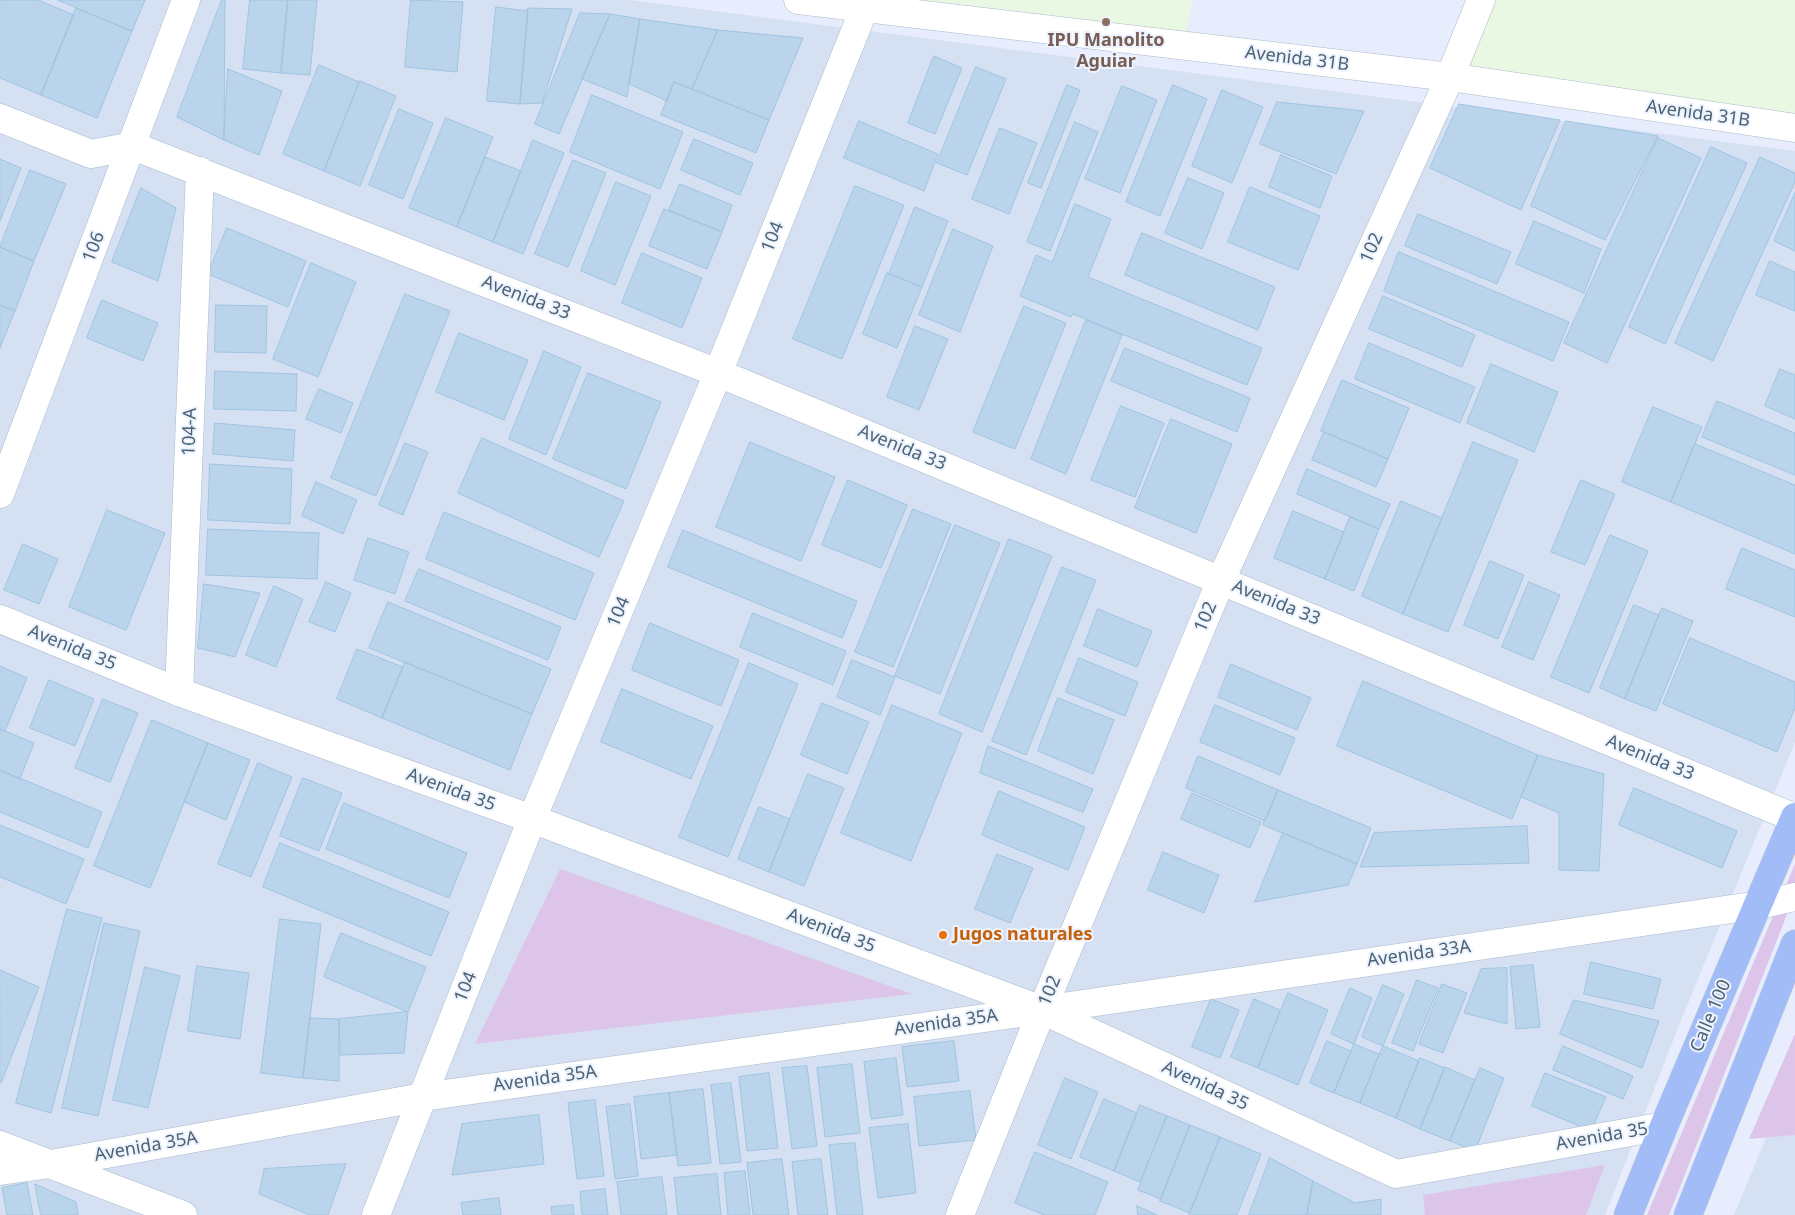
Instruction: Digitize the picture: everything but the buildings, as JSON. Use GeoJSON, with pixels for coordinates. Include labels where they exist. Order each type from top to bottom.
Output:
{"type":"FeatureCollection","features":[{"type":"Feature","properties":{"kind":"main road","name":"Calle 100"},"geometry":{"type":"LineString","coordinates":[[1628,1215],[1795,817]]}},
{"type":"Feature","properties":{"kind":"main road"},"geometry":{"type":"LineString","coordinates":[[1688,1215],[1795,944]]}},
{"type":"Feature","properties":{"kind":"street","name":"106"},"geometry":{"type":"LineString","coordinates":[[0,494],[186,0]]}},
{"type":"Feature","properties":{"kind":"street","name":"Avenida 31B"},"geometry":{"type":"LineString","coordinates":[[798,0],[1450,77],[1795,128]]}},
{"type":"Feature","properties":{"kind":"street","name":"102"},"geometry":{"type":"LineString","coordinates":[[960,1215],[1042,1010],[1221,580],[1450,77],[1481,0]]}},
{"type":"Feature","properties":{"kind":"street","name":"104"},"geometry":{"type":"LineString","coordinates":[[376,1215],[532,819],[718,373],[864,9]]}},
{"type":"Feature","properties":{"kind":"street"},"geometry":{"type":"LineString","coordinates":[[0,118],[91,154],[132,146]]}},
{"type":"Feature","properties":{"kind":"street","name":"Avenida 33"},"geometry":{"type":"LineString","coordinates":[[132,146],[718,373],[1795,817]]}},
{"type":"Feature","properties":{"kind":"street","name":"104-A"},"geometry":{"type":"LineString","coordinates":[[179,692],[200,171]]}},
{"type":"Feature","properties":{"kind":"street","name":"Avenida 35"},"geometry":{"type":"LineString","coordinates":[[0,619],[179,692],[532,819],[1042,1010],[1396,1174],[1664,1126]]}},
{"type":"Feature","properties":{"kind":"street","name":"Avenida 33A"},"geometry":{"type":"LineString","coordinates":[[1042,1010],[1758,905],[1795,897]]}},
{"type":"Feature","properties":{"kind":"street","name":"Avenida 35A"},"geometry":{"type":"LineString","coordinates":[[0,1171],[51,1164],[423,1097],[1042,1010]]}},
{"type":"Feature","properties":{"kind":"street"},"geometry":{"type":"LineString","coordinates":[[0,1145],[183,1215]]}},
{"type":"Feature","properties":{"kind":"shaded area"},"geometry":{"type":"Polygon","coordinates":[[[0,0],[630,0],[1795,151],[1795,742],[1678,1028],[1605,1215],[0,1215],[0,0]]]}},
{"type":"Feature","properties":{"kind":"shaded area","name":"IPU Manolito Aguiar"},"geometry":{"type":"Polygon","coordinates":[[[818,0],[1192,0],[1186,34],[818,0]]]}},
{"type":"Feature","properties":{"kind":"shaded area"},"geometry":{"type":"Polygon","coordinates":[[[1481,0],[1795,0],[1795,128],[1450,77],[1481,0]]]}},
{"type":"Feature","properties":{"kind":"shaded area"},"geometry":{"type":"Polygon","coordinates":[[[1795,864],[1795,894],[1669,1215],[1647,1215],[1795,864]]]}},
{"type":"Feature","properties":{"kind":"shaded area"},"geometry":{"type":"Polygon","coordinates":[[[560,869],[912,994],[475,1044],[560,869]]]}},
{"type":"Feature","properties":{"kind":"shaded area"},"geometry":{"type":"Polygon","coordinates":[[[1795,1034],[1795,1135],[1749,1139],[1795,1034]]]}},
{"type":"Feature","properties":{"kind":"shaded area"},"geometry":{"type":"Polygon","coordinates":[[[1795,1062],[1795,1215],[1734,1215],[1763,1145],[1795,1062]]]}},
{"type":"Feature","properties":{"kind":"shaded area"},"geometry":{"type":"Polygon","coordinates":[[[1605,1165],[1586,1215],[1425,1215],[1423,1195],[1605,1165]]]}},
{"type":"Feature","properties":{"kind":"place","name":"IPU Manolito Aguiar"},"geometry":{"type":"Point","coordinates":[1106,22]}},
{"type":"Feature","properties":{"kind":"place","name":"Jugos naturales"},"geometry":{"type":"Point","coordinates":[943,935]}}]}
